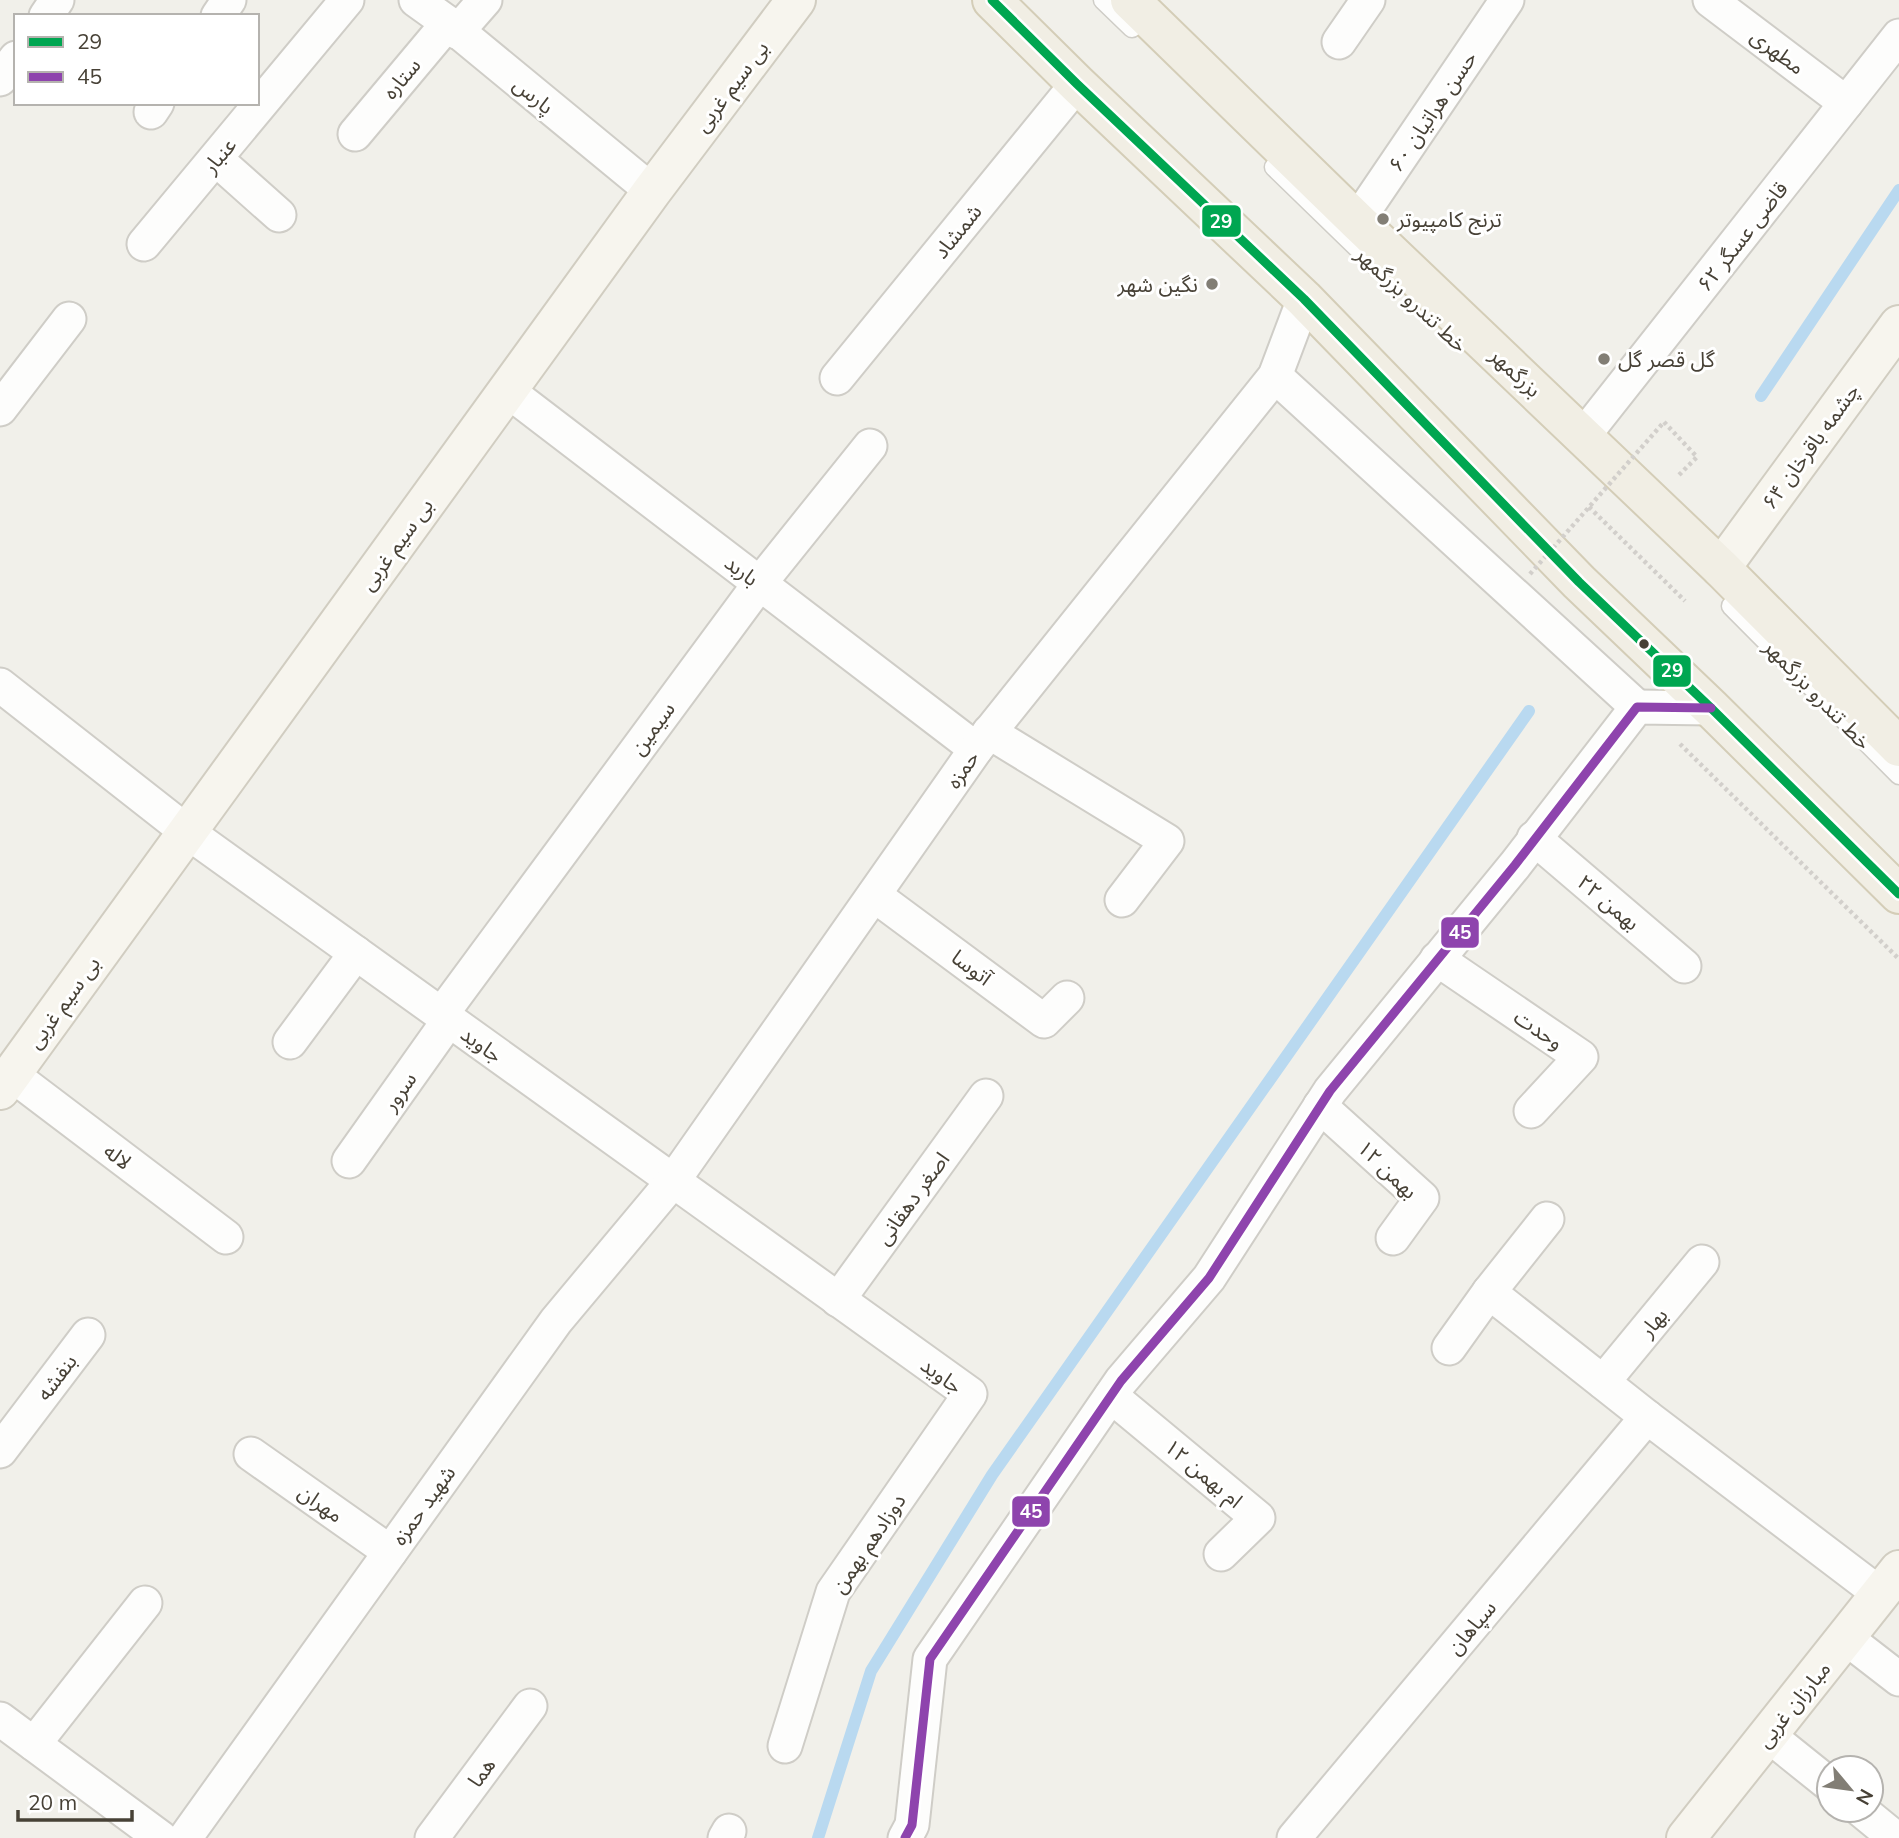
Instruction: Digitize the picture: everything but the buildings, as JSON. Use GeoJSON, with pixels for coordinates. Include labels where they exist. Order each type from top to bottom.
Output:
{"type":"FeatureCollection","features":[{"type":"Feature","properties":{"kind":"main road"},"geometry":{"type":"LineString","coordinates":[[992,0],[1304,299],[1579,582],[1899,894]]}},
{"type":"Feature","properties":{"kind":"main road","name":"بزرگمهر"},"geometry":{"type":"LineString","coordinates":[[1130,0],[1357,221],[1584,435],[1719,579],[1897,748]]}},
{"type":"Feature","properties":{"kind":"street","name":"عنبار"},"geometry":{"type":"LineString","coordinates":[[144,244],[347,0]]}},
{"type":"Feature","properties":{"kind":"street","name":"پارس"},"geometry":{"type":"LineString","coordinates":[[416,0],[652,191]]}},
{"type":"Feature","properties":{"kind":"street","name":"ستاره"},"geometry":{"type":"LineString","coordinates":[[355,134],[452,28],[485,0]]}},
{"type":"Feature","properties":{"kind":"street","name":"بی سیم غربی"},"geometry":{"type":"LineString","coordinates":[[6,1082],[652,191],[796,0]]}},
{"type":"Feature","properties":{"kind":"street"},"geometry":{"type":"LineString","coordinates":[[1339,42],[1368,0]]}},
{"type":"Feature","properties":{"kind":"street","name":"حسن هراتیان ۶۰"},"geometry":{"type":"LineString","coordinates":[[1357,221],[1507,0]]}},
{"type":"Feature","properties":{"kind":"street","name":"مطهری"},"geometry":{"type":"LineString","coordinates":[[1710,0],[1846,103]]}},
{"type":"Feature","properties":{"kind":"street","name":"قاضی عسگر ۶۲"},"geometry":{"type":"LineString","coordinates":[[1584,435],[1899,36]]}},
{"type":"Feature","properties":{"kind":"street"},"geometry":{"type":"LineString","coordinates":[[0,79],[14,61]]}},
{"type":"Feature","properties":{"kind":"street","name":"شمشاد"},"geometry":{"type":"LineString","coordinates":[[837,378],[1077,84]]}},
{"type":"Feature","properties":{"kind":"street"},"geometry":{"type":"LineString","coordinates":[[216,159],[279,215]]}},
{"type":"Feature","properties":{"kind":"street","name":"حمزه"},"geometry":{"type":"LineString","coordinates":[[673,1181],[983,740],[1275,376],[1304,299]]}},
{"type":"Feature","properties":{"kind":"street"},"geometry":{"type":"LineString","coordinates":[[0,408],[69,319]]}},
{"type":"Feature","properties":{"kind":"street","name":"چشمه باقرخان ۶۴"},"geometry":{"type":"LineString","coordinates":[[1719,579],[1899,325]]}},
{"type":"Feature","properties":{"kind":"street"},"geometry":{"type":"LineString","coordinates":[[1275,376],[1640,707],[1711,708]]}},
{"type":"Feature","properties":{"kind":"street","name":"باربد"},"geometry":{"type":"LineString","coordinates":[[508,391],[760,583],[983,740]]}},
{"type":"Feature","properties":{"kind":"street","name":"سیمین"},"geometry":{"type":"LineString","coordinates":[[445,1018],[760,583],[870,446]]}},
{"type":"Feature","properties":{"kind":"street","name":"جاوید"},"geometry":{"type":"LineString","coordinates":[[0,685],[186,831],[970,1394]]}},
{"type":"Feature","properties":{"kind":"street"},"geometry":{"type":"LineString","coordinates":[[914,1834],[930,1659],[1111,1396],[1209,1278],[1320,1106],[1640,707]]}},
{"type":"Feature","properties":{"kind":"street"},"geometry":{"type":"LineString","coordinates":[[983,740],[1167,841],[1122,900]]}},
{"type":"Feature","properties":{"kind":"street","name":"۲۲ بهمن"},"geometry":{"type":"LineString","coordinates":[[1534,838],[1684,966]]}},
{"type":"Feature","properties":{"kind":"street","name":"آتوسا"},"geometry":{"type":"LineString","coordinates":[[874,895],[1044,1021],[1067,998]]}},
{"type":"Feature","properties":{"kind":"street"},"geometry":{"type":"LineString","coordinates":[[290,1042],[356,953]]}},
{"type":"Feature","properties":{"kind":"street","name":"وحدت"},"geometry":{"type":"LineString","coordinates":[[1437,959],[1581,1057],[1531,1111]]}},
{"type":"Feature","properties":{"kind":"street","name":"سرور"},"geometry":{"type":"LineString","coordinates":[[349,1161],[445,1018]]}},
{"type":"Feature","properties":{"kind":"street","name":"لاله"},"geometry":{"type":"LineString","coordinates":[[6,1082],[226,1237]]}},
{"type":"Feature","properties":{"kind":"street","name":"اصغر دهقانی"},"geometry":{"type":"LineString","coordinates":[[838,1300],[986,1096]]}},
{"type":"Feature","properties":{"kind":"street","name":"۱۲ بهمن"},"geometry":{"type":"LineString","coordinates":[[1320,1106],[1422,1198],[1393,1238]]}},
{"type":"Feature","properties":{"kind":"street","name":"شهید حمزه"},"geometry":{"type":"LineString","coordinates":[[185,1838],[556,1321],[673,1181]]}},
{"type":"Feature","properties":{"kind":"street"},"geometry":{"type":"LineString","coordinates":[[1449,1348],[1547,1219]]}},
{"type":"Feature","properties":{"kind":"street","name":"بهار"},"geometry":{"type":"LineString","coordinates":[[1603,1382],[1702,1262]]}},
{"type":"Feature","properties":{"kind":"street"},"geometry":{"type":"LineString","coordinates":[[1489,1292],[1647,1417],[1890,1582]]}},
{"type":"Feature","properties":{"kind":"street","name":"بنفشه"},"geometry":{"type":"LineString","coordinates":[[0,1451],[12,1411],[88,1335]]}},
{"type":"Feature","properties":{"kind":"street","name":"دوزادهم بهمن"},"geometry":{"type":"LineString","coordinates":[[785,1746],[833,1592],[970,1394]]}},
{"type":"Feature","properties":{"kind":"street","name":"۱۲ ام بهمن"},"geometry":{"type":"LineString","coordinates":[[1111,1396],[1258,1518],[1221,1554]]}},
{"type":"Feature","properties":{"kind":"street","name":"سپاهان"},"geometry":{"type":"LineString","coordinates":[[1294,1838],[1647,1417]]}},
{"type":"Feature","properties":{"kind":"street","name":"مهران"},"geometry":{"type":"LineString","coordinates":[[251,1454],[390,1552]]}},
{"type":"Feature","properties":{"kind":"street","name":"مبارزان غربی"},"geometry":{"type":"LineString","coordinates":[[1686,1838],[1890,1582]]}},
{"type":"Feature","properties":{"kind":"street"},"geometry":{"type":"LineString","coordinates":[[34,1744],[145,1603]]}},
{"type":"Feature","properties":{"kind":"street"},"geometry":{"type":"LineString","coordinates":[[1846,1638],[1899,1679]]}},
{"type":"Feature","properties":{"kind":"street","name":"هما"},"geometry":{"type":"LineString","coordinates":[[432,1838],[530,1706]]}},
{"type":"Feature","properties":{"kind":"street"},"geometry":{"type":"LineString","coordinates":[[0,1719],[161,1838]]}},
{"type":"Feature","properties":{"kind":"street"},"geometry":{"type":"LineString","coordinates":[[1768,1735],[1815,1773]]}},
{"type":"Feature","properties":{"kind":"street"},"geometry":{"type":"LineString","coordinates":[[1878,1824],[1894,1837]]}},
{"type":"Feature","properties":{"kind":"lane"},"geometry":{"type":"LineString","coordinates":[[1103,0],[1142,38]]}},
{"type":"Feature","properties":{"kind":"lane","name":"خط تندرو بزرگمهر"},"geometry":{"type":"LineString","coordinates":[[1258,152],[1386,275]]}},
{"type":"Feature","properties":{"kind":"lane","name":"خط تندرو بزرگمهر"},"geometry":{"type":"LineString","coordinates":[[1486,368],[1640,515]]}},
{"type":"Feature","properties":{"kind":"path"},"geometry":{"type":"LineString","coordinates":[[1530,574],[1664,422],[1696,457]]}},
{"type":"Feature","properties":{"kind":"path"},"geometry":{"type":"LineString","coordinates":[[1589,507],[1685,601]]}},
{"type":"Feature","properties":{"kind":"path"},"geometry":{"type":"LineString","coordinates":[[1640,707],[1899,959]]}},
{"type":"Feature","properties":{"kind":"waterway"},"geometry":{"type":"LineString","coordinates":[[1761,396],[1899,190]]}},
{"type":"Feature","properties":{"kind":"waterway"},"geometry":{"type":"LineString","coordinates":[[818,1838],[871,1671],[992,1475],[1529,711]]}},
{"type":"Feature","properties":{"kind":"transit line","name":"29"},"geometry":{"type":"LineString","coordinates":[[992,0],[1304,299],[1579,582],[1899,894]]}},
{"type":"Feature","properties":{"kind":"transit line","name":"45"},"geometry":{"type":"LineString","coordinates":[[905,1838],[912,1825],[930,1659],[1121,1381],[1209,1278],[1330,1091],[1515,865],[1637,707],[1711,708]]}},
{"type":"Feature","properties":{"kind":"place","name":"ترنج کامپیوتر"},"geometry":{"type":"Point","coordinates":[1383,219]}},
{"type":"Feature","properties":{"kind":"place","name":"نگین شهر"},"geometry":{"type":"Point","coordinates":[1212,284]}},
{"type":"Feature","properties":{"kind":"place","name":"گل قصر گل"},"geometry":{"type":"Point","coordinates":[1604,359]}}]}
